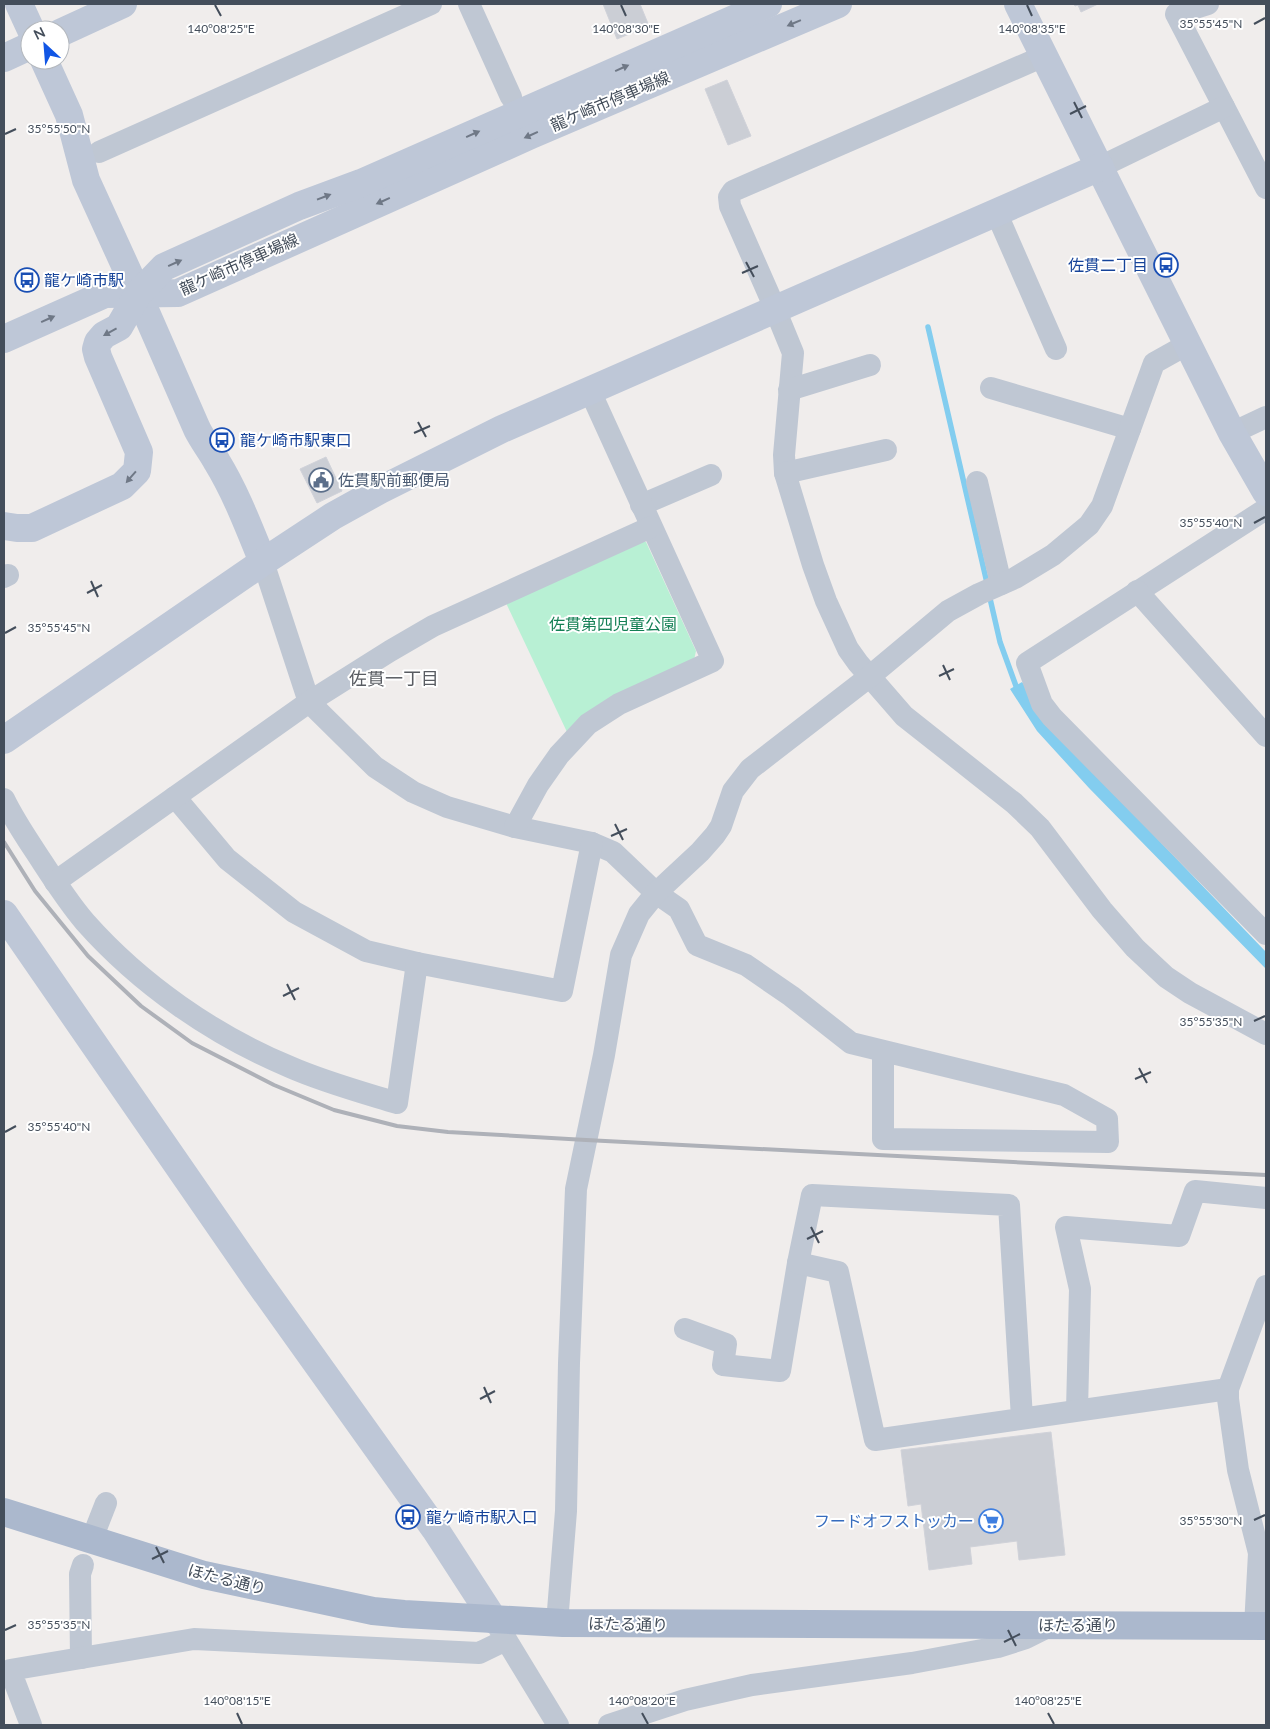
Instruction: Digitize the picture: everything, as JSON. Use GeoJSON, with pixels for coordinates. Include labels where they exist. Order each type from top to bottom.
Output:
{"type":"FeatureCollection","features":[{"type":"Feature","properties":{"kind":"main road","name":"ほたる通り"},"geometry":{"type":"LineString","coordinates":[[4,1512],[204,1575],[373,1611],[500,1630],[556,1623],[1260,1626]]}},
{"type":"Feature","properties":{"kind":"street"},"geometry":{"type":"LineString","coordinates":[[19,4],[26,20]]}},
{"type":"Feature","properties":{"kind":"street"},"geometry":{"type":"LineString","coordinates":[[70,28],[123,4]]}},
{"type":"Feature","properties":{"kind":"street"},"geometry":{"type":"LineString","coordinates":[[98,152],[431,4]]}},
{"type":"Feature","properties":{"kind":"street"},"geometry":{"type":"LineString","coordinates":[[469,4],[510,97]]}},
{"type":"Feature","properties":{"kind":"street","name":"龍ケ崎市停車場線"},"geometry":{"type":"LineString","coordinates":[[138,294],[164,268],[299,206],[361,183],[768,4]]}},
{"type":"Feature","properties":{"kind":"street","name":"龍ケ崎市停車場線"},"geometry":{"type":"LineString","coordinates":[[138,294],[178,293],[531,135],[838,4]]}},
{"type":"Feature","properties":{"kind":"street"},"geometry":{"type":"LineString","coordinates":[[1018,4],[1232,433],[1266,492]]}},
{"type":"Feature","properties":{"kind":"street"},"geometry":{"type":"LineString","coordinates":[[1208,4],[1176,14],[1266,188]]}},
{"type":"Feature","properties":{"kind":"street"},"geometry":{"type":"LineString","coordinates":[[4,58],[20,51]]}},
{"type":"Feature","properties":{"kind":"street"},"geometry":{"type":"LineString","coordinates":[[1044,56],[734,191],[729,197],[730,206],[793,353],[784,455],[785,473],[826,601],[848,648],[869,677],[904,716],[1014,804],[1040,828],[1102,910],[1135,948],[1166,977],[1190,993],[1266,1034]]}},
{"type":"Feature","properties":{"kind":"street"},"geometry":{"type":"LineString","coordinates":[[49,70],[69,115],[86,180],[197,429],[226,479],[247,522],[263,562],[309,702],[376,767],[413,792],[447,807],[515,827],[592,843],[613,852],[656,893],[679,909],[697,945],[746,965],[791,996],[851,1043],[1064,1095],[1107,1119],[1108,1142],[883,1139],[883,1051]]}},
{"type":"Feature","properties":{"kind":"street"},"geometry":{"type":"LineString","coordinates":[[4,740],[263,562],[333,516],[380,490],[502,429],[1100,167],[1224,107]]}},
{"type":"Feature","properties":{"kind":"street"},"geometry":{"type":"LineString","coordinates":[[996,212],[1056,349]]}},
{"type":"Feature","properties":{"kind":"street"},"geometry":{"type":"LineString","coordinates":[[4,339],[105,294],[138,294]]}},
{"type":"Feature","properties":{"kind":"street"},"geometry":{"type":"LineString","coordinates":[[4,526],[32,528],[122,486],[137,471],[139,452],[96,349],[98,342],[104,335],[119,327],[138,294]]}},
{"type":"Feature","properties":{"kind":"street"},"geometry":{"type":"LineString","coordinates":[[556,1623],[566,1511],[569,1363],[576,1189],[604,1056],[622,955],[639,914],[656,893],[700,852],[715,835],[721,826],[733,791],[750,769],[869,677],[948,611],[1028,571],[1053,555],[1089,525],[1102,506],[1154,362],[1188,344]]}},
{"type":"Feature","properties":{"kind":"street"},"geometry":{"type":"LineString","coordinates":[[790,390],[870,365]]}},
{"type":"Feature","properties":{"kind":"street"},"geometry":{"type":"LineString","coordinates":[[991,388],[1130,429]]}},
{"type":"Feature","properties":{"kind":"street"},"geometry":{"type":"LineString","coordinates":[[515,827],[548,770],[559,755],[588,724],[619,704],[713,661],[590,391]]}},
{"type":"Feature","properties":{"kind":"street"},"geometry":{"type":"LineString","coordinates":[[1232,433],[1266,417]]}},
{"type":"Feature","properties":{"kind":"street"},"geometry":{"type":"LineString","coordinates":[[785,473],[886,450]]}},
{"type":"Feature","properties":{"kind":"street"},"geometry":{"type":"LineString","coordinates":[[641,505],[711,475]]}},
{"type":"Feature","properties":{"kind":"street"},"geometry":{"type":"LineString","coordinates":[[977,482],[1000,584]]}},
{"type":"Feature","properties":{"kind":"street"},"geometry":{"type":"LineString","coordinates":[[1263,924],[1052,716],[1042,704],[1027,663],[1266,509]]}},
{"type":"Feature","properties":{"kind":"street"},"geometry":{"type":"LineString","coordinates":[[55,882],[309,702],[390,651],[433,626],[651,527]]}},
{"type":"Feature","properties":{"kind":"street"},"geometry":{"type":"LineString","coordinates":[[1137,591],[1266,736]]}},
{"type":"Feature","properties":{"kind":"street"},"geometry":{"type":"LineString","coordinates":[[175,797],[226,859],[294,912],[366,950],[417,963],[562,991],[592,843]]}},
{"type":"Feature","properties":{"kind":"street"},"geometry":{"type":"LineString","coordinates":[[4,799],[12,815],[55,882],[84,921],[119,958],[162,993],[217,1032],[288,1067],[397,1104],[417,963]]}},
{"type":"Feature","properties":{"kind":"street"},"geometry":{"type":"LineString","coordinates":[[4,914],[251,1271],[435,1529],[558,1725]]}},
{"type":"Feature","properties":{"kind":"street"},"geometry":{"type":"LineString","coordinates":[[1078,1410],[1080,1289],[1066,1227],[1179,1236],[1195,1191],[1266,1198]]}},
{"type":"Feature","properties":{"kind":"street"},"geometry":{"type":"LineString","coordinates":[[685,1329],[726,1344],[723,1365],[780,1371],[798,1263],[812,1195],[1009,1205],[1022,1418]]}},
{"type":"Feature","properties":{"kind":"street"},"geometry":{"type":"LineString","coordinates":[[798,1263],[838,1272],[875,1440],[1228,1389]]}},
{"type":"Feature","properties":{"kind":"street"},"geometry":{"type":"LineString","coordinates":[[1260,1626],[1259,1553],[1238,1470],[1228,1389],[1266,1286]]}},
{"type":"Feature","properties":{"kind":"street"},"geometry":{"type":"LineString","coordinates":[[97,1526],[106,1503]]}},
{"type":"Feature","properties":{"kind":"street"},"geometry":{"type":"LineString","coordinates":[[80,1658],[80,1574],[83,1565]]}},
{"type":"Feature","properties":{"kind":"street"},"geometry":{"type":"LineString","coordinates":[[610,1725],[685,1700],[752,1685],[912,1663],[998,1647],[1026,1638],[1054,1625]]}},
{"type":"Feature","properties":{"kind":"street"},"geometry":{"type":"LineString","coordinates":[[31,1725],[10,1670],[194,1639],[479,1652],[500,1630]]}},
{"type":"Feature","properties":{"kind":"green space","name":"佐貫第四児童公園"},"geometry":{"type":"Polygon","coordinates":[[[640,541],[646,542],[696,651],[694,660],[567,732],[506,603],[640,541]]]}},
{"type":"Feature","properties":{"kind":"water"},"geometry":{"type":"Polygon","coordinates":[[[1022,682],[1099,778],[1266,952],[1266,969],[1089,788],[1037,731],[1010,689],[1022,682]]]}},
{"type":"Feature","properties":{"kind":"building"},"geometry":{"type":"Polygon","coordinates":[[[603,4],[640,4],[649,26],[617,39],[603,4]]]}},
{"type":"Feature","properties":{"kind":"building"},"geometry":{"type":"Polygon","coordinates":[[[1074,4],[1098,4],[1081,12],[1078,5],[1075,6],[1074,4]]]}},
{"type":"Feature","properties":{"kind":"building"},"geometry":{"type":"Polygon","coordinates":[[[727,80],[751,136],[728,145],[705,89],[727,80]]]}},
{"type":"Feature","properties":{"kind":"building"},"geometry":{"type":"Polygon","coordinates":[[[326,457],[342,491],[317,503],[300,469],[326,457]]]}},
{"type":"Feature","properties":{"kind":"building"},"geometry":{"type":"Polygon","coordinates":[[[1051,1432],[1065,1555],[1019,1560],[1017,1541],[970,1547],[972,1564],[929,1570],[921,1504],[908,1506],[901,1450],[1051,1432]]]}},
{"type":"Feature","properties":{"kind":"waterway"},"geometry":{"type":"LineString","coordinates":[[928,327],[987,583]]}},
{"type":"Feature","properties":{"kind":"waterway"},"geometry":{"type":"LineString","coordinates":[[989,594],[1000,642],[1020,692]]}},
{"type":"Feature","properties":{"kind":"railway"},"geometry":{"type":"LineString","coordinates":[[4,842],[35,891],[88,956],[141,1006],[192,1043],[274,1085],[334,1110],[397,1126],[448,1132],[1266,1175]]}},
{"type":"Feature","properties":{"kind":"place","name":"佐貫二丁目"},"geometry":{"type":"Point","coordinates":[1166,265]}},
{"type":"Feature","properties":{"kind":"place","name":"龍ケ崎市駅"},"geometry":{"type":"Point","coordinates":[27,280]}},
{"type":"Feature","properties":{"kind":"place","name":"龍ケ崎市駅東口"},"geometry":{"type":"Point","coordinates":[222,440]}},
{"type":"Feature","properties":{"kind":"place","name":"佐貫駅前郵便局"},"geometry":{"type":"Point","coordinates":[321,480]}},
{"type":"Feature","properties":{"kind":"place","name":"龍ケ崎市駅入口"},"geometry":{"type":"Point","coordinates":[408,1517]}},
{"type":"Feature","properties":{"kind":"place","name":"フードオフストッカー"},"geometry":{"type":"Point","coordinates":[991,1521]}},
{"type":"Feature","properties":{"kind":"district","name":"佐貫一丁目"},"geometry":{"type":"Point","coordinates":[394,679]}}]}
